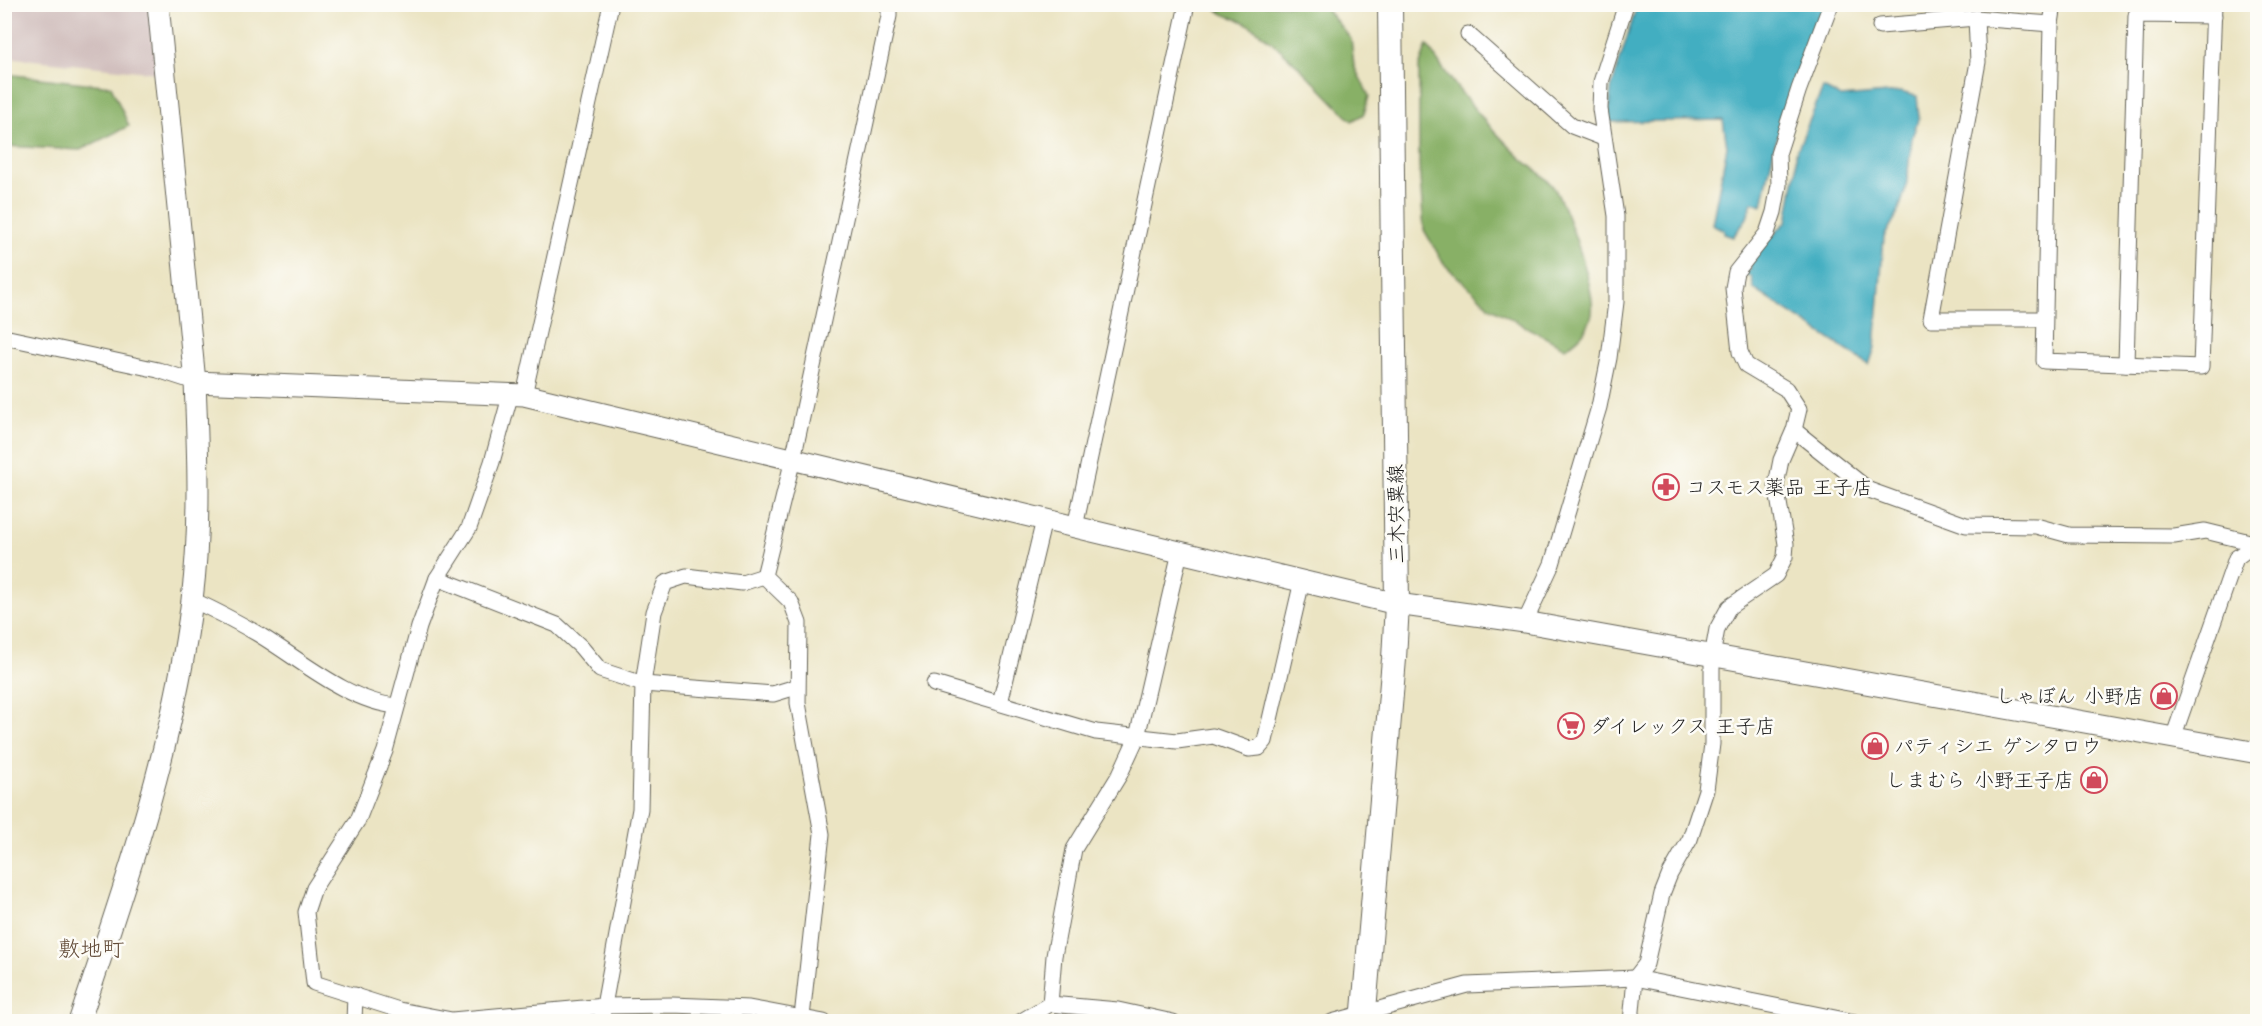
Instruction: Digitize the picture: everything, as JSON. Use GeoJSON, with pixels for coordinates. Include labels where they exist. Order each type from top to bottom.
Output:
{"type":"FeatureCollection","features":[{"type":"Feature","properties":{"kind":"main road","name":"三木宍粟線"},"geometry":{"type":"LineString","coordinates":[[1364,1016],[1394,659],[1396,604],[1390,4]]}},
{"type":"Feature","properties":{"kind":"street"},"geometry":{"type":"LineString","coordinates":[[79,1022],[132,866],[159,769],[177,689],[192,600],[197,513],[195,382],[158,4]]}},
{"type":"Feature","properties":{"kind":"street"},"geometry":{"type":"LineString","coordinates":[[611,4],[518,394],[469,528],[438,578],[409,658],[385,751],[358,820],[314,888],[306,912],[314,983],[399,1010],[452,1020],[603,1014],[748,1015],[802,1017],[824,1022]]}},
{"type":"Feature","properties":{"kind":"street"},"geometry":{"type":"LineString","coordinates":[[764,576],[794,459],[889,16],[889,4]]}},
{"type":"Feature","properties":{"kind":"street"},"geometry":{"type":"LineString","coordinates":[[1075,527],[1187,4]]}},
{"type":"Feature","properties":{"kind":"street"},"geometry":{"type":"LineString","coordinates":[[1525,622],[1552,564],[1599,407],[1609,358],[1616,302],[1616,216],[1603,138],[1600,109],[1601,82],[1626,4]]}},
{"type":"Feature","properties":{"kind":"street"},"geometry":{"type":"LineString","coordinates":[[1631,1022],[1635,978],[1646,964],[1662,894],[1670,874],[1690,839],[1706,790],[1712,744],[1712,657],[1717,629],[1730,607],[1776,575],[1785,557],[1786,544],[1776,485],[1781,460],[1794,430],[1799,409],[1786,389],[1746,365],[1740,352],[1733,288],[1736,272],[1767,233],[1779,185],[1778,154],[1798,89],[1831,4]]}},
{"type":"Feature","properties":{"kind":"street"},"geometry":{"type":"LineString","coordinates":[[2054,4],[2051,24],[2044,362],[2201,367],[2214,10],[2136,15],[2126,364]]}},
{"type":"Feature","properties":{"kind":"street"},"geometry":{"type":"LineString","coordinates":[[1880,26],[1976,18],[2051,24]]}},
{"type":"Feature","properties":{"kind":"street"},"geometry":{"type":"LineString","coordinates":[[1976,18],[1978,62],[1931,319],[2044,319]]}},
{"type":"Feature","properties":{"kind":"street"},"geometry":{"type":"LineString","coordinates":[[1468,34],[1572,126],[1603,138]]}},
{"type":"Feature","properties":{"kind":"street"},"geometry":{"type":"LineString","coordinates":[[4,337],[158,370],[195,382],[518,394],[1396,604],[1525,622],[2258,753]]}},
{"type":"Feature","properties":{"kind":"street"},"geometry":{"type":"LineString","coordinates":[[1794,430],[1869,490],[1966,525],[2036,526],[2069,535],[2174,536],[2205,531],[2256,542]]}},
{"type":"Feature","properties":{"kind":"street"},"geometry":{"type":"LineString","coordinates":[[1000,703],[1044,520]]}},
{"type":"Feature","properties":{"kind":"street"},"geometry":{"type":"LineString","coordinates":[[2173,738],[2236,558],[2256,542]]}},
{"type":"Feature","properties":{"kind":"street"},"geometry":{"type":"LineString","coordinates":[[1050,1005],[1054,956],[1074,849],[1120,774],[1137,738],[1180,552]]}},
{"type":"Feature","properties":{"kind":"street"},"geometry":{"type":"LineString","coordinates":[[603,1014],[640,809],[643,684],[654,612],[665,583],[686,576],[742,583],[764,576]]}},
{"type":"Feature","properties":{"kind":"street"},"geometry":{"type":"LineString","coordinates":[[764,576],[791,602],[799,623],[796,687],[822,834],[802,1017]]}},
{"type":"Feature","properties":{"kind":"street"},"geometry":{"type":"LineString","coordinates":[[438,578],[556,625],[581,647],[600,670],[643,684],[773,694],[796,687]]}},
{"type":"Feature","properties":{"kind":"street"},"geometry":{"type":"LineString","coordinates":[[934,684],[1096,732],[1177,741],[1213,736],[1249,748],[1259,748],[1265,741],[1302,581]]}},
{"type":"Feature","properties":{"kind":"street"},"geometry":{"type":"LineString","coordinates":[[192,600],[259,635],[320,674],[379,704],[397,706]]}},
{"type":"Feature","properties":{"kind":"street"},"geometry":{"type":"LineString","coordinates":[[1332,1022],[1364,1016],[1467,985],[1635,978],[1855,1022]]}},
{"type":"Feature","properties":{"kind":"street"},"geometry":{"type":"LineString","coordinates":[[354,1022],[355,995]]}},
{"type":"Feature","properties":{"kind":"street"},"geometry":{"type":"LineString","coordinates":[[1020,1022],[1050,1005],[1118,1010],[1173,1022]]}},
{"type":"Feature","properties":{"kind":"shaded area"},"geometry":{"type":"Polygon","coordinates":[[[5,5],[150,5],[157,73],[5,57],[5,5]]]}},
{"type":"Feature","properties":{"kind":"green space"},"geometry":{"type":"Polygon","coordinates":[[[1213,5],[1323,5],[1351,39],[1354,66],[1369,96],[1364,114],[1352,121],[1302,70],[1262,34],[1244,22],[1225,15],[1213,5]]]}},
{"type":"Feature","properties":{"kind":"green space"},"geometry":{"type":"Polygon","coordinates":[[[1427,45],[1457,88],[1492,129],[1550,183],[1560,199],[1574,233],[1586,273],[1592,307],[1587,328],[1565,348],[1491,308],[1444,264],[1424,230],[1419,166],[1419,67],[1427,45]]]}},
{"type":"Feature","properties":{"kind":"green space"},"geometry":{"type":"Polygon","coordinates":[[[5,74],[111,86],[129,126],[80,150],[5,146],[5,74]]]}},
{"type":"Feature","properties":{"kind":"water"},"geometry":{"type":"Polygon","coordinates":[[[1637,5],[1829,5],[1775,144],[1762,205],[1752,202],[1747,218],[1733,237],[1724,234],[1724,230],[1712,224],[1727,147],[1723,120],[1608,122],[1611,89],[1637,5]]]}},
{"type":"Feature","properties":{"kind":"water"},"geometry":{"type":"Polygon","coordinates":[[[1823,88],[1841,97],[1900,92],[1917,96],[1919,117],[1912,138],[1906,188],[1898,213],[1884,237],[1875,347],[1869,365],[1754,289],[1751,276],[1742,276],[1751,269],[1749,261],[1787,221],[1796,171],[1796,153],[1823,88]]]}},
{"type":"Feature","properties":{"kind":"place","name":"コスモス薬品 王子店"},"geometry":{"type":"Point","coordinates":[1666,487]}},
{"type":"Feature","properties":{"kind":"place","name":"しゃぼん 小野店"},"geometry":{"type":"Point","coordinates":[2164,696]}},
{"type":"Feature","properties":{"kind":"place","name":"ダイレックス 王子店"},"geometry":{"type":"Point","coordinates":[1571,726]}},
{"type":"Feature","properties":{"kind":"place","name":"パティシエ ゲンタロウ"},"geometry":{"type":"Point","coordinates":[1875,746]}},
{"type":"Feature","properties":{"kind":"place","name":"しまむら 小野王子店"},"geometry":{"type":"Point","coordinates":[2094,780]}},
{"type":"Feature","properties":{"kind":"district","name":"敷地町"},"geometry":{"type":"Point","coordinates":[91,948]}}]}
